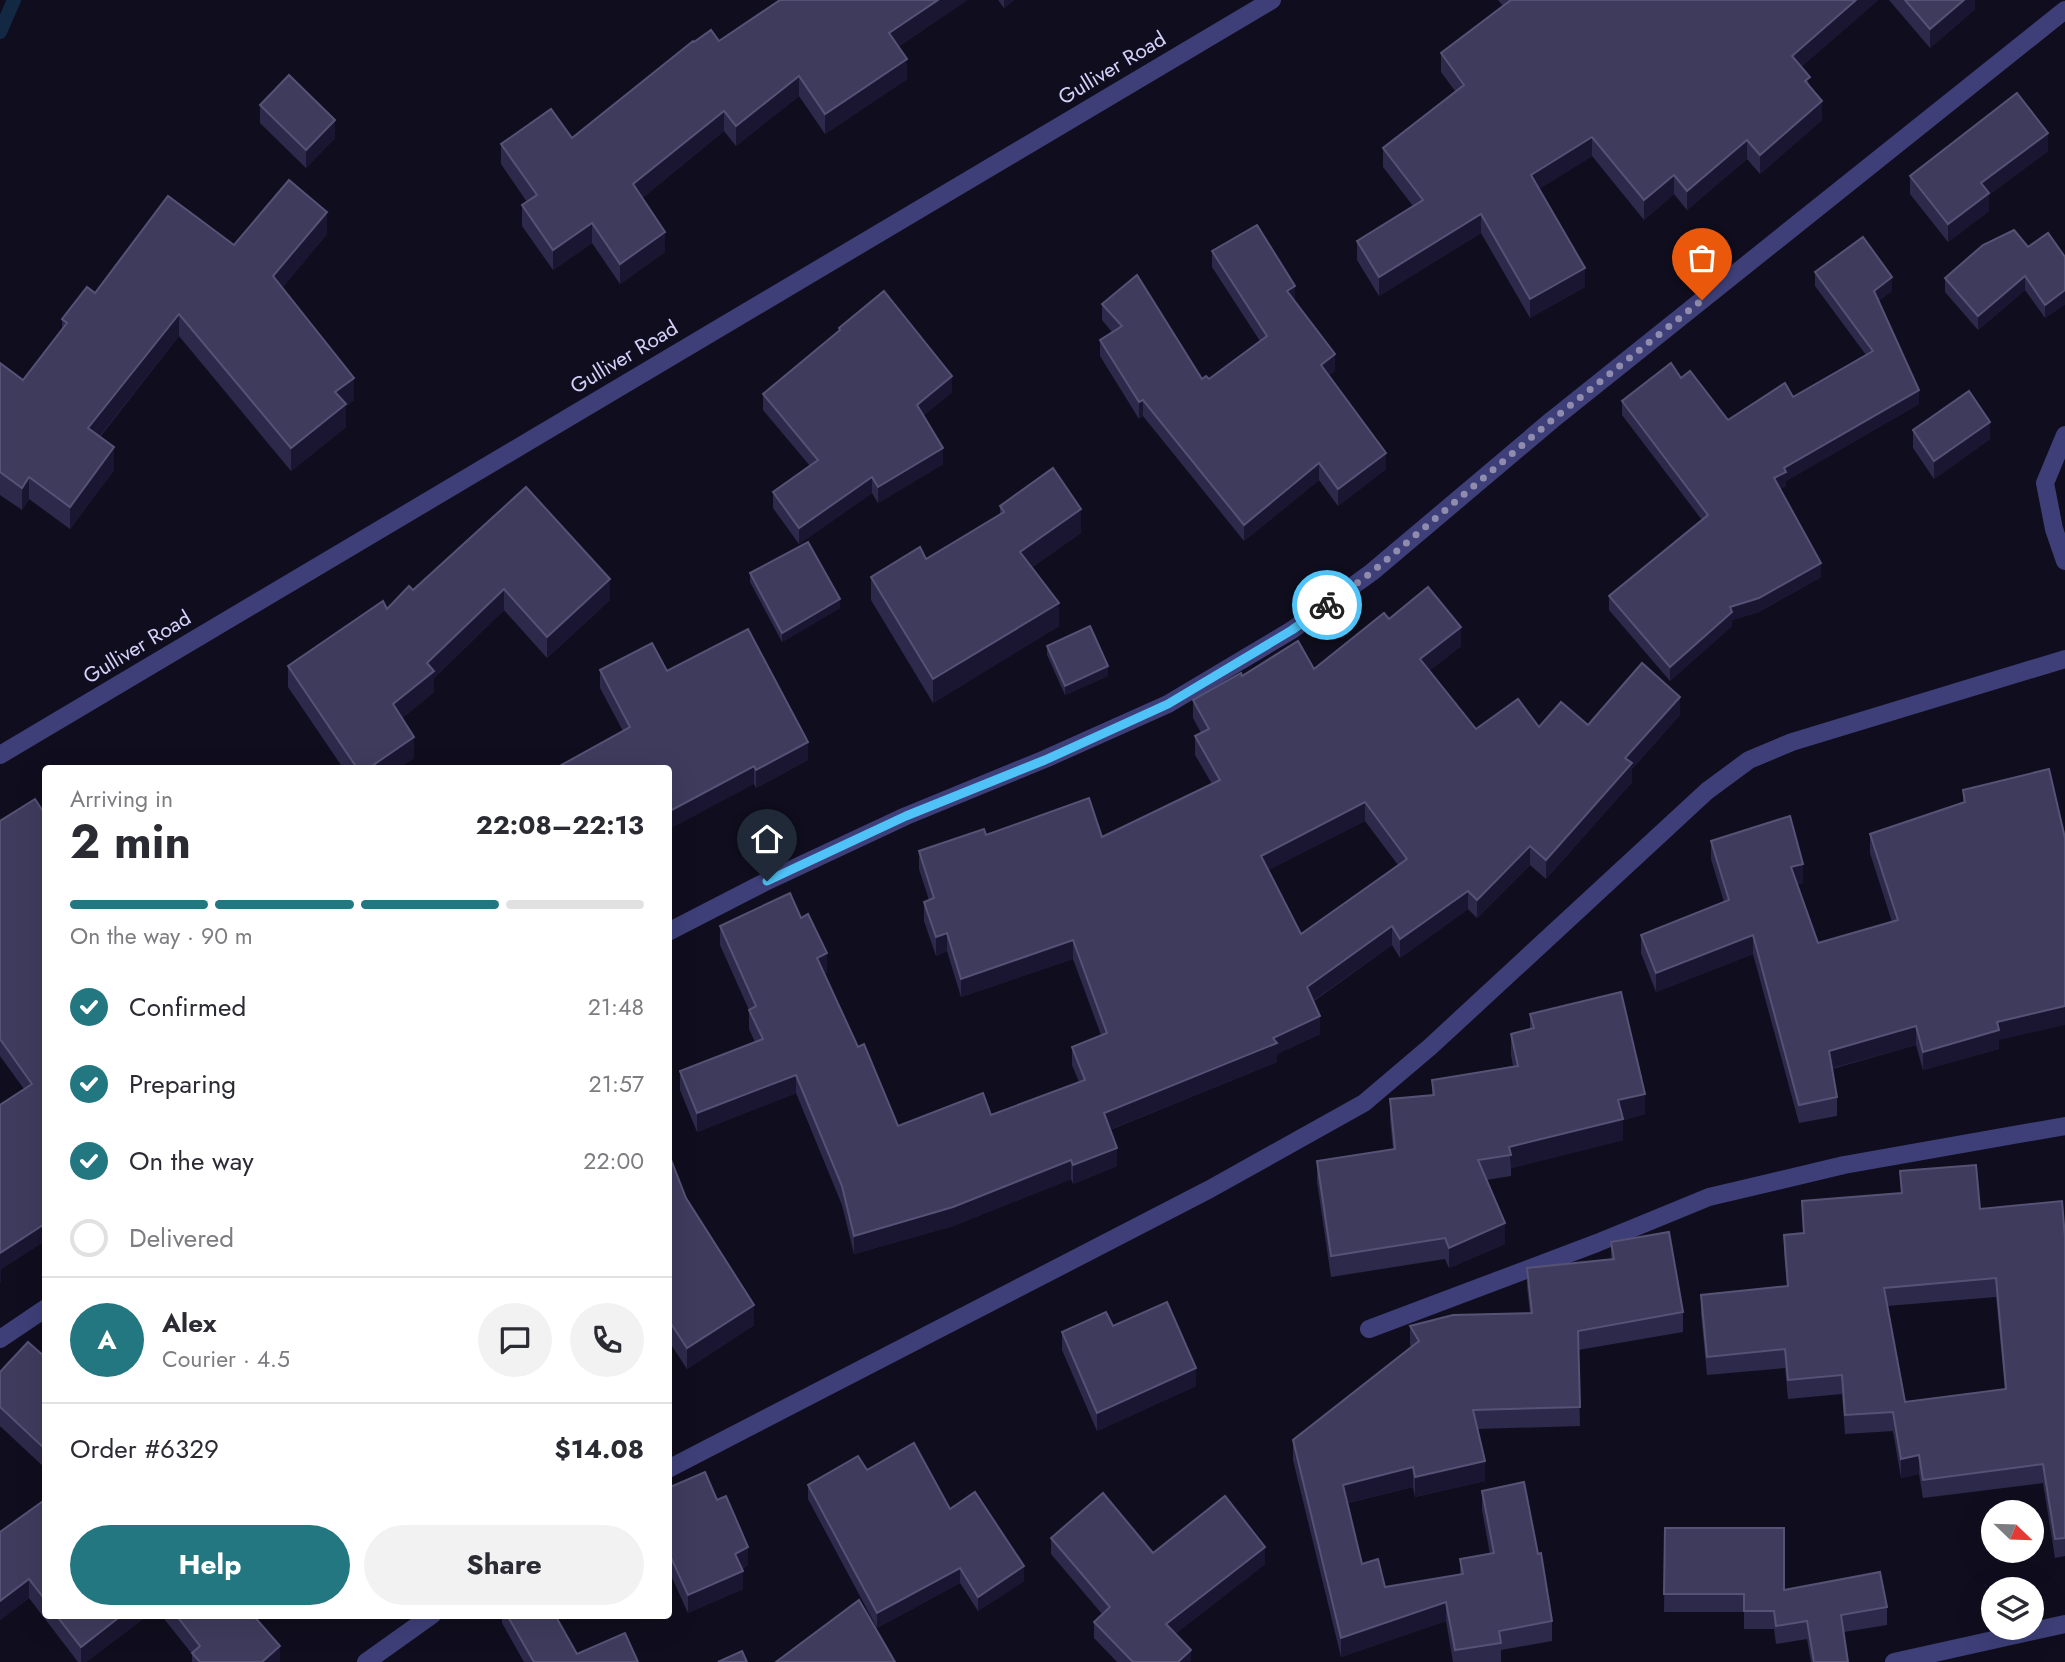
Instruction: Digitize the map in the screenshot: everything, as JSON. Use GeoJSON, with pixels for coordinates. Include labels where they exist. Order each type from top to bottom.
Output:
{"type":"FeatureCollection","features":[{"type":"Feature","properties":{"kind":"street","name":"Gulliver Road"},"geometry":{"type":"LineString","coordinates":[[0,755],[1272,0]]}},
{"type":"Feature","properties":{"kind":"street"},"geometry":{"type":"LineString","coordinates":[[672,930],[767,881],[906,816],[1045,760],[1168,704],[1292,630],[1372,572],[1552,420],[2065,10]]}},
{"type":"Feature","properties":{"kind":"street"},"geometry":{"type":"LineString","coordinates":[[2065,435],[2045,483],[2054,529],[2065,561]]}},
{"type":"Feature","properties":{"kind":"street"},"geometry":{"type":"LineString","coordinates":[[672,1467],[1210,1189],[1364,1103],[1430,1047],[1707,791],[1749,760],[1792,742],[2065,659]]}},
{"type":"Feature","properties":{"kind":"street"},"geometry":{"type":"LineString","coordinates":[[1370,1329],[1709,1198],[1844,1165],[2065,1126]]}},
{"type":"Feature","properties":{"kind":"street"},"geometry":{"type":"LineString","coordinates":[[0,1339],[42,1311]]}},
{"type":"Feature","properties":{"kind":"street"},"geometry":{"type":"LineString","coordinates":[[366,1662],[426,1619]]}},
{"type":"Feature","properties":{"kind":"street"},"geometry":{"type":"LineString","coordinates":[[1894,1662],[2065,1624]]}},
{"type":"Feature","properties":{"kind":"building"},"geometry":{"type":"Polygon","coordinates":[[[780,0],[938,0],[889,33],[907,59],[825,114],[799,76],[736,126],[724,111],[633,184],[665,232],[620,264],[592,223],[553,250],[522,205],[537,195],[501,144],[551,109],[572,138],[693,41],[711,30],[719,41],[780,0]]]}},
{"type":"Feature","properties":{"kind":"building"},"geometry":{"type":"Polygon","coordinates":[[[1511,0],[1856,0],[1792,56],[1810,77],[1805,81],[1822,101],[1760,155],[1747,140],[1687,191],[1674,175],[1644,200],[1592,137],[1531,175],[1585,268],[1530,299],[1481,214],[1379,277],[1357,241],[1423,200],[1383,148],[1464,85],[1441,53],[1511,0]]]}},
{"type":"Feature","properties":{"kind":"building"},"geometry":{"type":"Polygon","coordinates":[[[1905,0],[1964,0],[1930,29],[1905,0]]]}},
{"type":"Feature","properties":{"kind":"building"},"geometry":{"type":"Polygon","coordinates":[[[289,75],[335,120],[306,150],[260,105],[289,75]]]}},
{"type":"Feature","properties":{"kind":"building"},"geometry":{"type":"Polygon","coordinates":[[[2017,93],[2048,133],[1981,183],[1989,193],[1948,224],[1910,176],[2017,93]]]}},
{"type":"Feature","properties":{"kind":"building"},"geometry":{"type":"Polygon","coordinates":[[[289,180],[327,212],[273,276],[354,378],[335,392],[346,404],[291,448],[179,314],[88,428],[114,447],[70,507],[29,477],[22,488],[0,472],[0,363],[23,380],[67,323],[62,319],[87,287],[95,293],[168,196],[234,245],[289,180]]]}},
{"type":"Feature","properties":{"kind":"building"},"geometry":{"type":"Polygon","coordinates":[[[1257,225],[1295,286],[1287,291],[1335,354],[1321,365],[1386,453],[1338,489],[1319,463],[1244,525],[1143,400],[1139,402],[1100,340],[1122,326],[1102,304],[1137,275],[1202,379],[1206,376],[1209,379],[1267,336],[1212,251],[1257,225]]]}},
{"type":"Feature","properties":{"kind":"building"},"geometry":{"type":"Polygon","coordinates":[[[2014,230],[2028,247],[2048,233],[2065,257],[2065,290],[2045,305],[2025,276],[1978,316],[1945,278],[1983,245],[2014,230]]]}},
{"type":"Feature","properties":{"kind":"building"},"geometry":{"type":"Polygon","coordinates":[[[1863,237],[1892,277],[1874,291],[1919,390],[1784,468],[1786,472],[1774,478],[1821,563],[1759,598],[1730,607],[1732,612],[1670,667],[1609,596],[1708,515],[1622,401],[1671,363],[1681,378],[1690,371],[1728,420],[1785,383],[1793,397],[1873,351],[1815,272],[1863,237]]]}},
{"type":"Feature","properties":{"kind":"building"},"geometry":{"type":"Polygon","coordinates":[[[884,291],[952,376],[917,405],[943,448],[878,487],[872,477],[799,528],[773,492],[818,460],[763,394],[884,291]]]}},
{"type":"Feature","properties":{"kind":"building"},"geometry":{"type":"Polygon","coordinates":[[[1969,391],[1990,422],[1934,461],[1913,430],[1969,391]]]}},
{"type":"Feature","properties":{"kind":"building"},"geometry":{"type":"Polygon","coordinates":[[[1053,468],[1081,509],[1020,552],[1059,603],[933,679],[871,577],[920,547],[926,559],[1004,512],[1000,506],[1053,468]]]}},
{"type":"Feature","properties":{"kind":"building"},"geometry":{"type":"Polygon","coordinates":[[[526,487],[610,579],[547,637],[504,589],[427,663],[434,671],[393,704],[414,737],[373,765],[355,765],[288,666],[383,601],[387,609],[409,586],[413,590],[526,487]]]}},
{"type":"Feature","properties":{"kind":"building"},"geometry":{"type":"Polygon","coordinates":[[[808,542],[840,599],[782,633],[750,573],[808,542]]]}},
{"type":"Feature","properties":{"kind":"building"},"geometry":{"type":"Polygon","coordinates":[[[1428,587],[1461,627],[1420,659],[1476,729],[1518,699],[1539,727],[1561,702],[1588,725],[1642,663],[1680,697],[1625,758],[1632,763],[1546,860],[1530,846],[1477,900],[1468,891],[1400,939],[1392,926],[1307,987],[1320,1016],[1273,1038],[1277,1043],[1104,1113],[1117,1148],[1073,1165],[1071,1160],[953,1207],[854,1236],[842,1186],[796,1075],[697,1113],[680,1071],[763,1039],[749,1010],[756,1006],[720,926],[790,893],[801,918],[808,914],[827,953],[817,958],[858,1047],[864,1044],[898,1126],[983,1093],[991,1115],[1085,1080],[1072,1047],[1107,1033],[1073,940],[961,979],[947,933],[936,937],[924,902],[934,898],[919,851],[984,829],[986,835],[1089,798],[1102,837],[1220,780],[1195,736],[1209,729],[1193,700],[1241,673],[1242,676],[1298,641],[1314,669],[1384,613],[1389,619],[1428,587]],[[1365,802],[1261,856],[1301,934],[1407,859],[1365,802]]]}},
{"type":"Feature","properties":{"kind":"building"},"geometry":{"type":"Polygon","coordinates":[[[1090,626],[1108,666],[1065,686],[1047,646],[1090,626]]]}},
{"type":"Feature","properties":{"kind":"building"},"geometry":{"type":"Polygon","coordinates":[[[748,629],[808,742],[756,770],[754,766],[672,810],[672,765],[561,765],[630,727],[600,670],[652,643],[667,671],[748,629]]]}},
{"type":"Feature","properties":{"kind":"building"},"geometry":{"type":"Polygon","coordinates":[[[2049,769],[2065,838],[2065,1006],[1997,1022],[1999,1030],[1923,1052],[1916,1026],[1829,1051],[1837,1097],[1799,1105],[1753,935],[1656,973],[1641,935],[1729,900],[1711,841],[1790,816],[1803,864],[1791,867],[1818,943],[1898,920],[1870,834],[1965,802],[1963,790],[2049,769]]]}},
{"type":"Feature","properties":{"kind":"building"},"geometry":{"type":"Polygon","coordinates":[[[35,799],[42,810],[42,1226],[0,1253],[0,1105],[32,1084],[0,1039],[0,821],[35,799]]]}},
{"type":"Feature","properties":{"kind":"building"},"geometry":{"type":"Polygon","coordinates":[[[1621,992],[1645,1094],[1618,1100],[1623,1119],[1509,1147],[1511,1155],[1478,1160],[1505,1223],[1449,1248],[1445,1238],[1331,1256],[1317,1161],[1395,1149],[1390,1099],[1434,1095],[1432,1080],[1518,1066],[1511,1034],[1534,1028],[1530,1014],[1621,992]]]}},
{"type":"Feature","properties":{"kind":"building"},"geometry":{"type":"Polygon","coordinates":[[[672,1162],[686,1198],[754,1305],[687,1348],[672,1325],[672,1162]]]}},
{"type":"Feature","properties":{"kind":"building"},"geometry":{"type":"Polygon","coordinates":[[[1976,1165],[1980,1209],[2062,1201],[2065,1237],[2065,1538],[2055,1539],[2043,1464],[1923,1480],[1919,1455],[1901,1459],[1893,1412],[1845,1415],[1842,1375],[1788,1380],[1785,1349],[1707,1357],[1701,1295],[1788,1286],[1784,1235],[1804,1233],[1802,1201],[1902,1193],[1900,1171],[1976,1165]],[[1996,1278],[1884,1288],[1905,1402],[2006,1389],[1996,1278]]]}},
{"type":"Feature","properties":{"kind":"building"},"geometry":{"type":"Polygon","coordinates":[[[1669,1232],[1683,1312],[1578,1331],[1580,1407],[1473,1410],[1485,1461],[1415,1477],[1413,1467],[1343,1485],[1362,1564],[1378,1559],[1385,1587],[1463,1574],[1460,1559],[1494,1553],[1482,1491],[1524,1482],[1538,1554],[1541,1553],[1552,1621],[1499,1631],[1501,1643],[1455,1650],[1446,1602],[1341,1638],[1293,1440],[1419,1341],[1410,1326],[1453,1315],[1532,1313],[1527,1268],[1614,1259],[1611,1242],[1669,1232]]]}},
{"type":"Feature","properties":{"kind":"building"},"geometry":{"type":"Polygon","coordinates":[[[1167,1302],[1196,1368],[1097,1413],[1062,1332],[1106,1312],[1113,1326],[1167,1302]]]}},
{"type":"Feature","properties":{"kind":"building"},"geometry":{"type":"Polygon","coordinates":[[[28,1342],[42,1354],[42,1446],[0,1407],[0,1372],[28,1342]]]}},
{"type":"Feature","properties":{"kind":"building"},"geometry":{"type":"Polygon","coordinates":[[[914,1443],[950,1509],[975,1492],[1024,1566],[978,1597],[960,1568],[877,1613],[808,1485],[858,1456],[867,1470],[914,1443]]]}},
{"type":"Feature","properties":{"kind":"building"},"geometry":{"type":"Polygon","coordinates":[[[705,1472],[717,1500],[726,1496],[748,1547],[735,1554],[743,1571],[688,1595],[672,1560],[672,1486],[705,1472]]]}},
{"type":"Feature","properties":{"kind":"building"},"geometry":{"type":"Polygon","coordinates":[[[1103,1493],[1153,1553],[1225,1496],[1265,1547],[1166,1624],[1191,1650],[1178,1662],[1133,1662],[1094,1622],[1110,1607],[1051,1538],[1103,1493]]]}},
{"type":"Feature","properties":{"kind":"building"},"geometry":{"type":"Polygon","coordinates":[[[42,1502],[42,1596],[29,1579],[0,1601],[0,1532],[42,1502]]]}},
{"type":"Feature","properties":{"kind":"building"},"geometry":{"type":"Polygon","coordinates":[[[1665,1528],[1784,1528],[1784,1590],[1880,1572],[1887,1607],[1841,1615],[1848,1662],[1814,1662],[1807,1621],[1776,1626],[1774,1611],[1744,1611],[1744,1594],[1664,1594],[1665,1528]]]}},
{"type":"Feature","properties":{"kind":"building"},"geometry":{"type":"Polygon","coordinates":[[[859,1600],[895,1662],[776,1662],[859,1600]]]}},
{"type":"Feature","properties":{"kind":"building"},"geometry":{"type":"Polygon","coordinates":[[[59,1619],[117,1619],[81,1647],[59,1619]]]}},
{"type":"Feature","properties":{"kind":"building"},"geometry":{"type":"Polygon","coordinates":[[[179,1619],[256,1619],[280,1646],[262,1662],[200,1662],[192,1653],[200,1646],[179,1619]]]}},
{"type":"Feature","properties":{"kind":"building"},"geometry":{"type":"Polygon","coordinates":[[[509,1619],[557,1619],[577,1654],[625,1633],[638,1662],[534,1662],[509,1619]]]}},
{"type":"Feature","properties":{"kind":"building"},"geometry":{"type":"Polygon","coordinates":[[[742,1651],[747,1662],[718,1662],[742,1651]]]}},
{"type":"Feature","properties":{"kind":"waterway"},"geometry":{"type":"LineString","coordinates":[[0,32],[14,0]]}},
{"type":"Feature","properties":{"kind":"way so far"},"geometry":{"type":"LineString","coordinates":[[1327,605],[1372,572],[1552,420],[1702,300]]}},
{"type":"Feature","properties":{"kind":"route"},"geometry":{"type":"LineString","coordinates":[[767,881],[906,816],[1045,760],[1168,704],[1292,630],[1327,605]]}}]}
